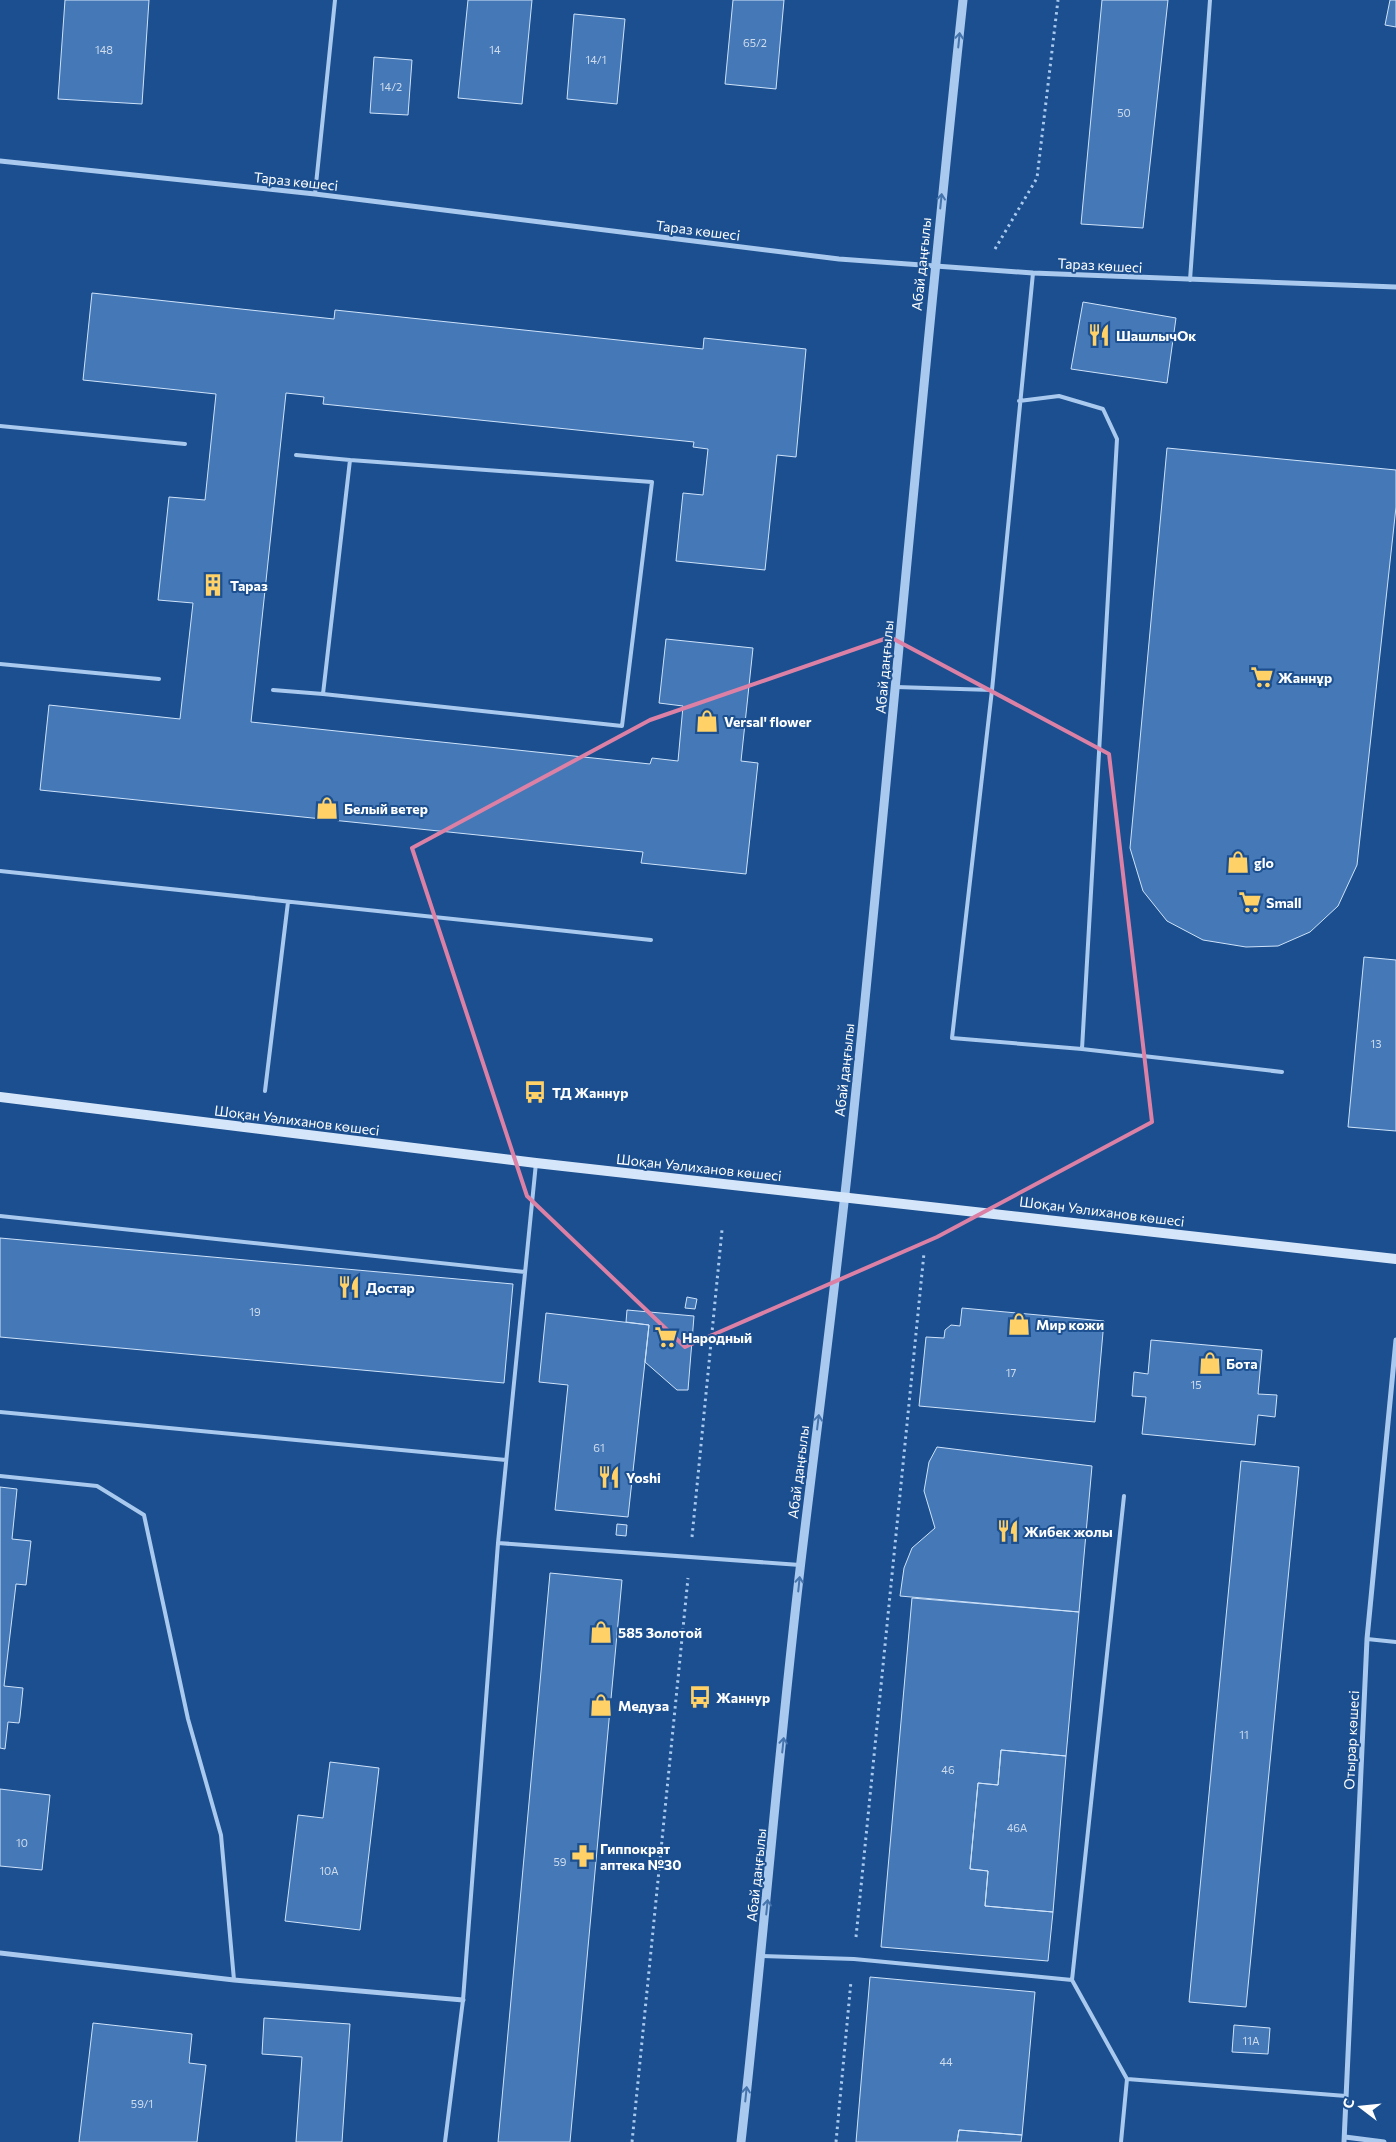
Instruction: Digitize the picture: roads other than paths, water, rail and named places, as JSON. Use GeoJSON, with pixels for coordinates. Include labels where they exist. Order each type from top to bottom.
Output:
{"type":"FeatureCollection","features":[{"type":"Feature","properties":{"kind":"main road","name":"Шоқан Уәлиханов көшесі"},"geometry":{"type":"LineString","coordinates":[[0,1097],[536,1163],[1396,1259]]}},
{"type":"Feature","properties":{"kind":"street","name":"Абай даңғылы"},"geometry":{"type":"LineString","coordinates":[[741,2142],[762,1956],[800,1565],[845,1196],[896,687],[934,267],[963,0]]}},
{"type":"Feature","properties":{"kind":"street","name":"Тараз көшесі"},"geometry":{"type":"LineString","coordinates":[[0,161],[315,194],[839,259],[1033,273],[1396,287]]}},
{"type":"Feature","properties":{"kind":"street","name":"Отырар көшесі"},"geometry":{"type":"LineString","coordinates":[[1344,2140],[1367,1639],[1396,1340]]}},
{"type":"Feature","properties":{"kind":"street"},"geometry":{"type":"LineString","coordinates":[[0,1953],[234,1980],[463,2000]]}},
{"type":"Feature","properties":{"kind":"street"},"geometry":{"type":"LineString","coordinates":[[1344,2140],[1384,2142]]}},
{"type":"Feature","properties":{"kind":"lane"},"geometry":{"type":"LineString","coordinates":[[315,194],[335,0]]}},
{"type":"Feature","properties":{"kind":"lane"},"geometry":{"type":"LineString","coordinates":[[1190,280],[1210,0]]}},
{"type":"Feature","properties":{"kind":"lane"},"geometry":{"type":"LineString","coordinates":[[1033,273],[992,690],[952,1038],[1082,1049],[1282,1072]]}},
{"type":"Feature","properties":{"kind":"lane"},"geometry":{"type":"LineString","coordinates":[[1019,401],[1059,396],[1103,409],[1118,439],[1082,1049]]}},
{"type":"Feature","properties":{"kind":"lane"},"geometry":{"type":"LineString","coordinates":[[0,426],[185,444]]}},
{"type":"Feature","properties":{"kind":"lane"},"geometry":{"type":"LineString","coordinates":[[272,690],[622,726],[652,482],[296,455]]}},
{"type":"Feature","properties":{"kind":"lane"},"geometry":{"type":"LineString","coordinates":[[323,694],[350,460]]}},
{"type":"Feature","properties":{"kind":"lane"},"geometry":{"type":"LineString","coordinates":[[0,664],[159,679]]}},
{"type":"Feature","properties":{"kind":"lane"},"geometry":{"type":"LineString","coordinates":[[896,687],[992,690]]}},
{"type":"Feature","properties":{"kind":"lane"},"geometry":{"type":"LineString","coordinates":[[0,871],[651,940]]}},
{"type":"Feature","properties":{"kind":"lane"},"geometry":{"type":"LineString","coordinates":[[265,1091],[288,902]]}},
{"type":"Feature","properties":{"kind":"lane"},"geometry":{"type":"LineString","coordinates":[[444,2142],[463,2000],[498,1543],[536,1163]]}},
{"type":"Feature","properties":{"kind":"lane"},"geometry":{"type":"LineString","coordinates":[[0,1216],[525,1272]]}},
{"type":"Feature","properties":{"kind":"lane"},"geometry":{"type":"LineString","coordinates":[[0,1412],[506,1460]]}},
{"type":"Feature","properties":{"kind":"lane"},"geometry":{"type":"LineString","coordinates":[[0,1476],[97,1486],[144,1515],[188,1719],[220,1835],[234,1980]]}},
{"type":"Feature","properties":{"kind":"lane"},"geometry":{"type":"LineString","coordinates":[[1121,2142],[1127,2079],[1072,1980],[1124,1496]]}},
{"type":"Feature","properties":{"kind":"lane"},"geometry":{"type":"LineString","coordinates":[[498,1543],[800,1565]]}},
{"type":"Feature","properties":{"kind":"lane"},"geometry":{"type":"LineString","coordinates":[[1367,1639],[1396,1642]]}},
{"type":"Feature","properties":{"kind":"lane"},"geometry":{"type":"LineString","coordinates":[[762,1956],[854,1959],[1072,1980]]}},
{"type":"Feature","properties":{"kind":"lane"},"geometry":{"type":"LineString","coordinates":[[1127,2079],[1347,2096]]}},
{"type":"Feature","properties":{"kind":"place","name":"ШашлычОк"},"geometry":{"type":"Point","coordinates":[1099,335]}},
{"type":"Feature","properties":{"kind":"place","name":"Тараз"},"geometry":{"type":"Point","coordinates":[213,585]}},
{"type":"Feature","properties":{"kind":"place","name":"Жаннұр"},"geometry":{"type":"Point","coordinates":[1262,677]}},
{"type":"Feature","properties":{"kind":"place","name":"Versal' flower"},"geometry":{"type":"Point","coordinates":[707,721]}},
{"type":"Feature","properties":{"kind":"place","name":"Белый ветер"},"geometry":{"type":"Point","coordinates":[327,808]}},
{"type":"Feature","properties":{"kind":"place","name":"glo"},"geometry":{"type":"Point","coordinates":[1238,862]}},
{"type":"Feature","properties":{"kind":"place","name":"Small"},"geometry":{"type":"Point","coordinates":[1250,902]}},
{"type":"Feature","properties":{"kind":"place","name":"ТД Жаннур"},"geometry":{"type":"Point","coordinates":[535,1092]}},
{"type":"Feature","properties":{"kind":"place","name":"Достар"},"geometry":{"type":"Point","coordinates":[349,1287]}},
{"type":"Feature","properties":{"kind":"place","name":"Мир кожи"},"geometry":{"type":"Point","coordinates":[1019,1324]}},
{"type":"Feature","properties":{"kind":"place","name":"Народный"},"geometry":{"type":"Point","coordinates":[666,1337]}},
{"type":"Feature","properties":{"kind":"place","name":"Бота"},"geometry":{"type":"Point","coordinates":[1210,1363]}},
{"type":"Feature","properties":{"kind":"place","name":"Yoshi"},"geometry":{"type":"Point","coordinates":[609,1477]}},
{"type":"Feature","properties":{"kind":"place","name":"Жибек жолы"},"geometry":{"type":"Point","coordinates":[1008,1531]}},
{"type":"Feature","properties":{"kind":"place","name":"585 Золотой"},"geometry":{"type":"Point","coordinates":[601,1632]}},
{"type":"Feature","properties":{"kind":"place","name":"Жаннур"},"geometry":{"type":"Point","coordinates":[700,1697]}},
{"type":"Feature","properties":{"kind":"place","name":"Медуза"},"geometry":{"type":"Point","coordinates":[601,1705]}},
{"type":"Feature","properties":{"kind":"place","name":"Гиппократ аптека №30"},"geometry":{"type":"Point","coordinates":[583,1856]}}]}
